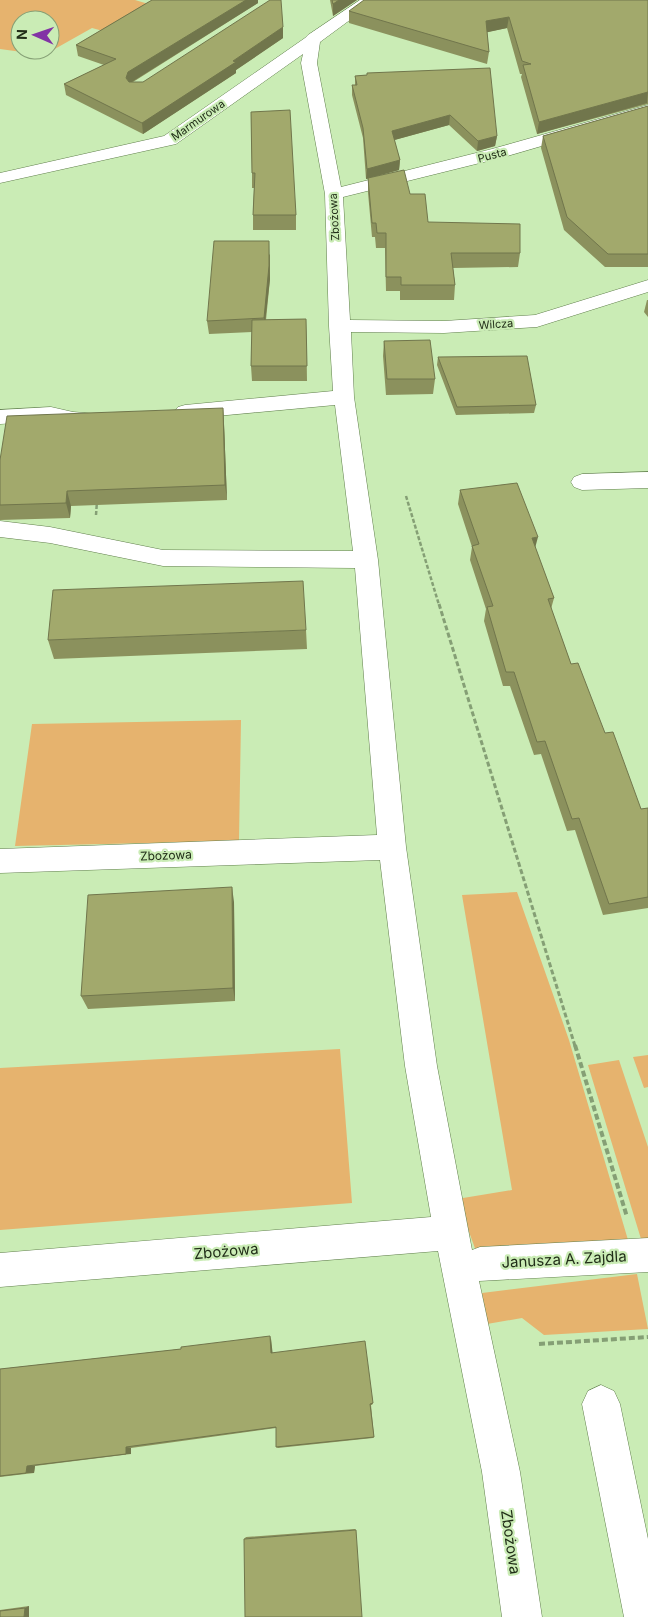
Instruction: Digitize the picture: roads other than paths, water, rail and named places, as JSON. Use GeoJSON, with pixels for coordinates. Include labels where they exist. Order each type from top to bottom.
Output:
{"type":"FeatureCollection","features":[{"type":"Feature","properties":{"kind":"street","name":"Marmurowa"},"geometry":{"type":"LineString","coordinates":[[0,178],[170,140],[313,38],[370,0]]}},
{"type":"Feature","properties":{"kind":"street","name":"Zbożowa"},"geometry":{"type":"LineString","coordinates":[[313,38],[309,64],[334,194],[344,398],[366,560],[392,847],[421,1066],[451,1233],[501,1472],[522,1617]]}},
{"type":"Feature","properties":{"kind":"street","name":"Pusta"},"geometry":{"type":"LineString","coordinates":[[334,194],[498,153],[648,110]]}},
{"type":"Feature","properties":{"kind":"street","name":"Wilcza"},"geometry":{"type":"LineString","coordinates":[[339,326],[444,328],[537,321],[648,286]]}},
{"type":"Feature","properties":{"kind":"street"},"geometry":{"type":"LineString","coordinates":[[167,413],[344,398]]}},
{"type":"Feature","properties":{"kind":"street"},"geometry":{"type":"LineString","coordinates":[[0,418],[51,414],[73,419],[109,419]]}},
{"type":"Feature","properties":{"kind":"street"},"geometry":{"type":"LineString","coordinates":[[582,482],[648,480]]}},
{"type":"Feature","properties":{"kind":"street"},"geometry":{"type":"LineString","coordinates":[[0,529],[50,534],[163,558],[366,560]]}},
{"type":"Feature","properties":{"kind":"street","name":"Zbożowa"},"geometry":{"type":"LineString","coordinates":[[0,861],[392,847]]}},
{"type":"Feature","properties":{"kind":"street","name":"Zbożowa"},"geometry":{"type":"LineString","coordinates":[[0,1270],[451,1233]]}},
{"type":"Feature","properties":{"kind":"street","name":"Janusza A. Zajdla"},"geometry":{"type":"LineString","coordinates":[[480,1264],[648,1255]]}},
{"type":"Feature","properties":{"kind":"street"},"geometry":{"type":"LineString","coordinates":[[601,1404],[644,1617]]}}]}
